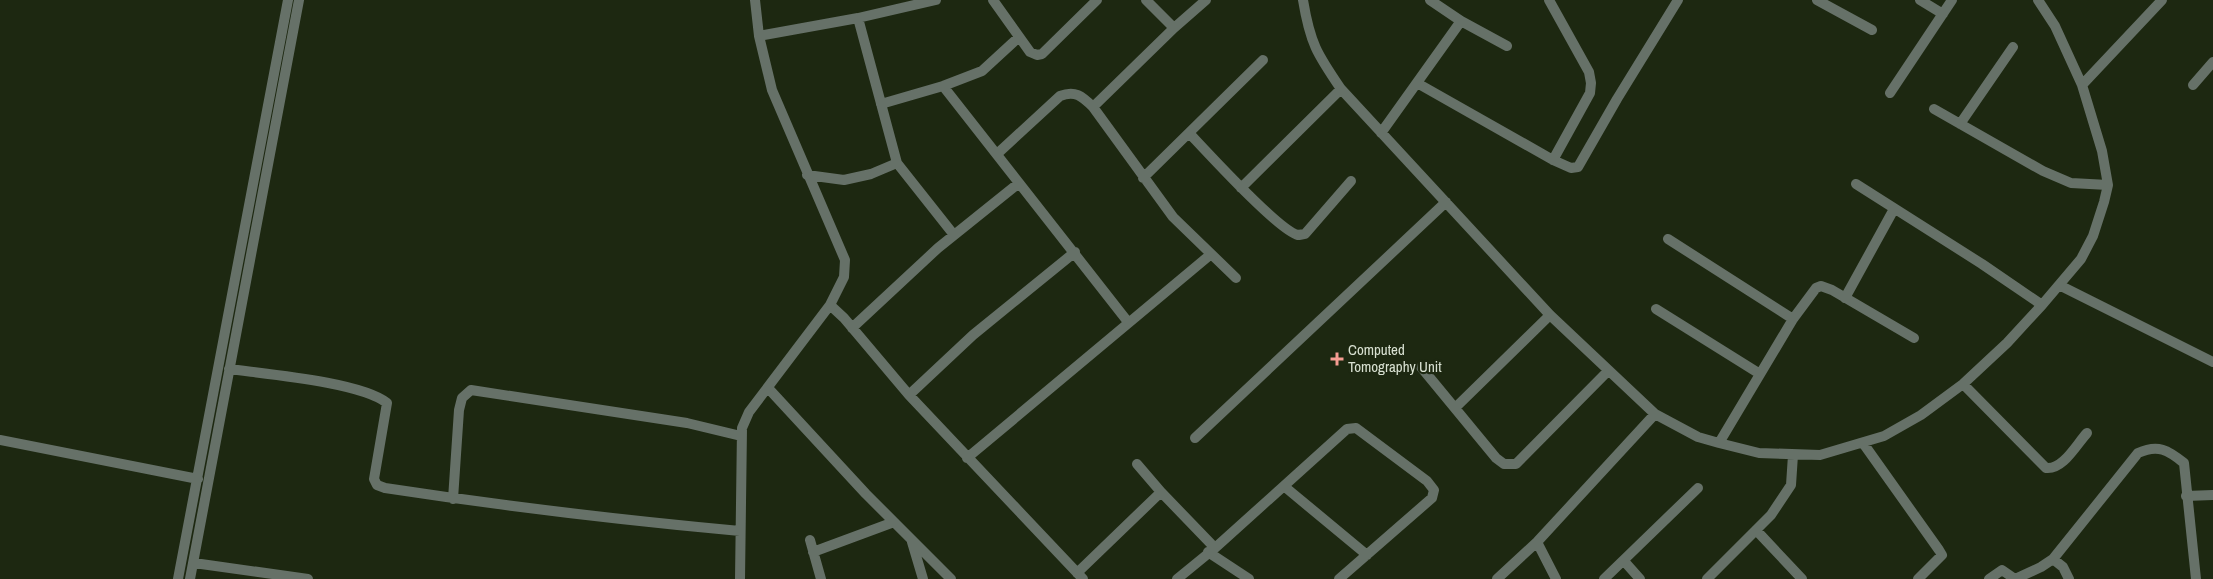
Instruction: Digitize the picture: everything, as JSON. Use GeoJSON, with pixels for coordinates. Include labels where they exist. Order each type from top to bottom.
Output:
{"type":"FeatureCollection","features":[{"type":"Feature","properties":{"kind":"street"},"geometry":{"type":"LineString","coordinates":[[178,579],[288,0]]}},
{"type":"Feature","properties":{"kind":"street"},"geometry":{"type":"LineString","coordinates":[[190,579],[300,0]]}},
{"type":"Feature","properties":{"kind":"street"},"geometry":{"type":"LineString","coordinates":[[740,579],[742,428],[749,412],[830,304],[844,277],[845,260],[772,90],[759,36],[755,0]]}},
{"type":"Feature","properties":{"kind":"street"},"geometry":{"type":"LineString","coordinates":[[759,36],[858,18],[936,0]]}},
{"type":"Feature","properties":{"kind":"street"},"geometry":{"type":"LineString","coordinates":[[995,1],[1030,52],[1036,55],[1042,54],[1097,0]]}},
{"type":"Feature","properties":{"kind":"street"},"geometry":{"type":"LineString","coordinates":[[1146,0],[1174,28]]}},
{"type":"Feature","properties":{"kind":"street"},"geometry":{"type":"LineString","coordinates":[[1094,107],[1174,28],[1206,0]]}},
{"type":"Feature","properties":{"kind":"street"},"geometry":{"type":"LineString","coordinates":[[1303,0],[1308,33],[1318,56],[1341,89],[1550,315],[1608,371],[1655,414],[1698,436],[1759,452],[1793,455],[1820,455],[1863,443],[1884,436],[1921,415],[1963,384],[2007,343],[2080,259],[2093,236],[2108,185],[2102,151],[2082,85],[2055,26],[2038,0]]}},
{"type":"Feature","properties":{"kind":"street"},"geometry":{"type":"LineString","coordinates":[[1430,0],[1461,21],[1507,46]]}},
{"type":"Feature","properties":{"kind":"street"},"geometry":{"type":"LineString","coordinates":[[1549,0],[1589,72],[1592,82],[1590,93],[1553,160]]}},
{"type":"Feature","properties":{"kind":"street"},"geometry":{"type":"LineString","coordinates":[[1417,83],[1553,160],[1571,168],[1578,167],[1616,100],[1678,0]]}},
{"type":"Feature","properties":{"kind":"street"},"geometry":{"type":"LineString","coordinates":[[1817,0],[1872,30]]}},
{"type":"Feature","properties":{"kind":"street"},"geometry":{"type":"LineString","coordinates":[[1920,0],[1943,14]]}},
{"type":"Feature","properties":{"kind":"street"},"geometry":{"type":"LineString","coordinates":[[1890,93],[1952,0]]}},
{"type":"Feature","properties":{"kind":"street"},"geometry":{"type":"LineString","coordinates":[[2082,85],[2162,0]]}},
{"type":"Feature","properties":{"kind":"street"},"geometry":{"type":"LineString","coordinates":[[858,18],[897,163],[954,235]]}},
{"type":"Feature","properties":{"kind":"street"},"geometry":{"type":"LineString","coordinates":[[1381,133],[1461,21]]}},
{"type":"Feature","properties":{"kind":"street"},"geometry":{"type":"LineString","coordinates":[[881,104],[943,86],[982,72],[1019,37]]}},
{"type":"Feature","properties":{"kind":"street"},"geometry":{"type":"LineString","coordinates":[[1960,124],[2013,47]]}},
{"type":"Feature","properties":{"kind":"street"},"geometry":{"type":"LineString","coordinates":[[1143,178],[1263,60]]}},
{"type":"Feature","properties":{"kind":"street"},"geometry":{"type":"LineString","coordinates":[[2193,85],[2213,62]]}},
{"type":"Feature","properties":{"kind":"street"},"geometry":{"type":"LineString","coordinates":[[943,86],[1128,322]]}},
{"type":"Feature","properties":{"kind":"street"},"geometry":{"type":"LineString","coordinates":[[1241,188],[1341,89]]}},
{"type":"Feature","properties":{"kind":"street"},"geometry":{"type":"LineString","coordinates":[[997,154],[1060,96],[1070,92],[1080,95],[1094,107],[1143,178],[1173,217],[1210,255],[1236,278]]}},
{"type":"Feature","properties":{"kind":"street"},"geometry":{"type":"LineString","coordinates":[[1934,109],[2050,174],[2071,183],[2108,185]]}},
{"type":"Feature","properties":{"kind":"street"},"geometry":{"type":"LineString","coordinates":[[1189,133],[1241,188],[1285,227],[1297,235],[1305,234],[1351,181]]}},
{"type":"Feature","properties":{"kind":"street"},"geometry":{"type":"LineString","coordinates":[[807,175],[844,180],[871,174],[897,163]]}},
{"type":"Feature","properties":{"kind":"street"},"geometry":{"type":"LineString","coordinates":[[852,328],[954,235],[1019,183]]}},
{"type":"Feature","properties":{"kind":"street"},"geometry":{"type":"LineString","coordinates":[[1856,184],[1982,264],[2042,305]]}},
{"type":"Feature","properties":{"kind":"street"},"geometry":{"type":"LineString","coordinates":[[1194,438],[1446,202]]}},
{"type":"Feature","properties":{"kind":"street"},"geometry":{"type":"LineString","coordinates":[[1845,298],[1894,209]]}},
{"type":"Feature","properties":{"kind":"street"},"geometry":{"type":"LineString","coordinates":[[1668,239],[1793,319]]}},
{"type":"Feature","properties":{"kind":"street"},"geometry":{"type":"LineString","coordinates":[[909,395],[973,335],[1075,252]]}},
{"type":"Feature","properties":{"kind":"street"},"geometry":{"type":"LineString","coordinates":[[967,458],[1210,255]]}},
{"type":"Feature","properties":{"kind":"street"},"geometry":{"type":"LineString","coordinates":[[2059,285],[2213,362]]}},
{"type":"Feature","properties":{"kind":"street"},"geometry":{"type":"LineString","coordinates":[[1719,443],[1793,319],[1816,288],[1821,286],[1832,290],[1914,338]]}},
{"type":"Feature","properties":{"kind":"street"},"geometry":{"type":"LineString","coordinates":[[830,304],[909,395],[1080,576],[1161,492]]}},
{"type":"Feature","properties":{"kind":"street"},"geometry":{"type":"LineString","coordinates":[[1656,309],[1760,374]]}},
{"type":"Feature","properties":{"kind":"street"},"geometry":{"type":"LineString","coordinates":[[1455,408],[1550,315]]}},
{"type":"Feature","properties":{"kind":"street"},"geometry":{"type":"LineString","coordinates":[[1421,367],[1496,458],[1504,464],[1516,464],[1608,371]]}},
{"type":"Feature","properties":{"kind":"street"},"geometry":{"type":"LineString","coordinates":[[229,369],[366,391],[381,398],[386,403],[374,479],[377,486],[453,499],[610,519],[740,531]]}},
{"type":"Feature","properties":{"kind":"street"},"geometry":{"type":"LineString","coordinates":[[1963,384],[2046,468],[2052,469],[2061,464],[2087,433]]}},
{"type":"Feature","properties":{"kind":"street"},"geometry":{"type":"LineString","coordinates":[[768,388],[894,522],[951,579]]}},
{"type":"Feature","properties":{"kind":"street"},"geometry":{"type":"LineString","coordinates":[[453,499],[459,410],[462,398],[471,390],[687,423],[741,436]]}},
{"type":"Feature","properties":{"kind":"street"},"geometry":{"type":"LineString","coordinates":[[1497,579],[1537,542],[1655,414]]}},
{"type":"Feature","properties":{"kind":"street"},"geometry":{"type":"LineString","coordinates":[[1177,579],[1285,487],[1347,429],[1356,428],[1427,481],[1434,490],[1432,498],[1367,556],[1338,579]]}},
{"type":"Feature","properties":{"kind":"street"},"geometry":{"type":"LineString","coordinates":[[0,440],[198,479]]}},
{"type":"Feature","properties":{"kind":"street"},"geometry":{"type":"LineString","coordinates":[[1863,443],[1940,550],[1942,556],[1939,560],[1918,579]]}},
{"type":"Feature","properties":{"kind":"street"},"geometry":{"type":"LineString","coordinates":[[1988,579],[2002,570],[2015,579],[2041,568],[2053,559],[2138,453],[2150,448],[2162,449],[2184,463],[2196,579]]}},
{"type":"Feature","properties":{"kind":"street"},"geometry":{"type":"LineString","coordinates":[[1706,579],[1771,515],[1791,485],[1793,455]]}},
{"type":"Feature","properties":{"kind":"street"},"geometry":{"type":"LineString","coordinates":[[1137,464],[1211,550],[1249,579]]}},
{"type":"Feature","properties":{"kind":"street"},"geometry":{"type":"LineString","coordinates":[[1285,487],[1367,556]]}},
{"type":"Feature","properties":{"kind":"street"},"geometry":{"type":"LineString","coordinates":[[1604,579],[1698,488]]}},
{"type":"Feature","properties":{"kind":"street"},"geometry":{"type":"LineString","coordinates":[[2186,496],[2213,496]]}},
{"type":"Feature","properties":{"kind":"street"},"geometry":{"type":"LineString","coordinates":[[814,552],[894,522]]}},
{"type":"Feature","properties":{"kind":"street"},"geometry":{"type":"LineString","coordinates":[[1756,530],[1802,579]]}},
{"type":"Feature","properties":{"kind":"street"},"geometry":{"type":"LineString","coordinates":[[912,539],[923,579]]}},
{"type":"Feature","properties":{"kind":"street"},"geometry":{"type":"LineString","coordinates":[[810,540],[821,579]]}},
{"type":"Feature","properties":{"kind":"street"},"geometry":{"type":"LineString","coordinates":[[1537,542],[1556,579]]}},
{"type":"Feature","properties":{"kind":"street"},"geometry":{"type":"LineString","coordinates":[[2053,559],[2063,567],[2069,579]]}},
{"type":"Feature","properties":{"kind":"street"},"geometry":{"type":"LineString","coordinates":[[1624,561],[1640,579]]}},
{"type":"Feature","properties":{"kind":"street"},"geometry":{"type":"LineString","coordinates":[[194,563],[308,579]]}},
{"type":"Feature","properties":{"kind":"place","name":"Computed Tomography Unit"},"geometry":{"type":"Point","coordinates":[1337,359]}}]}
